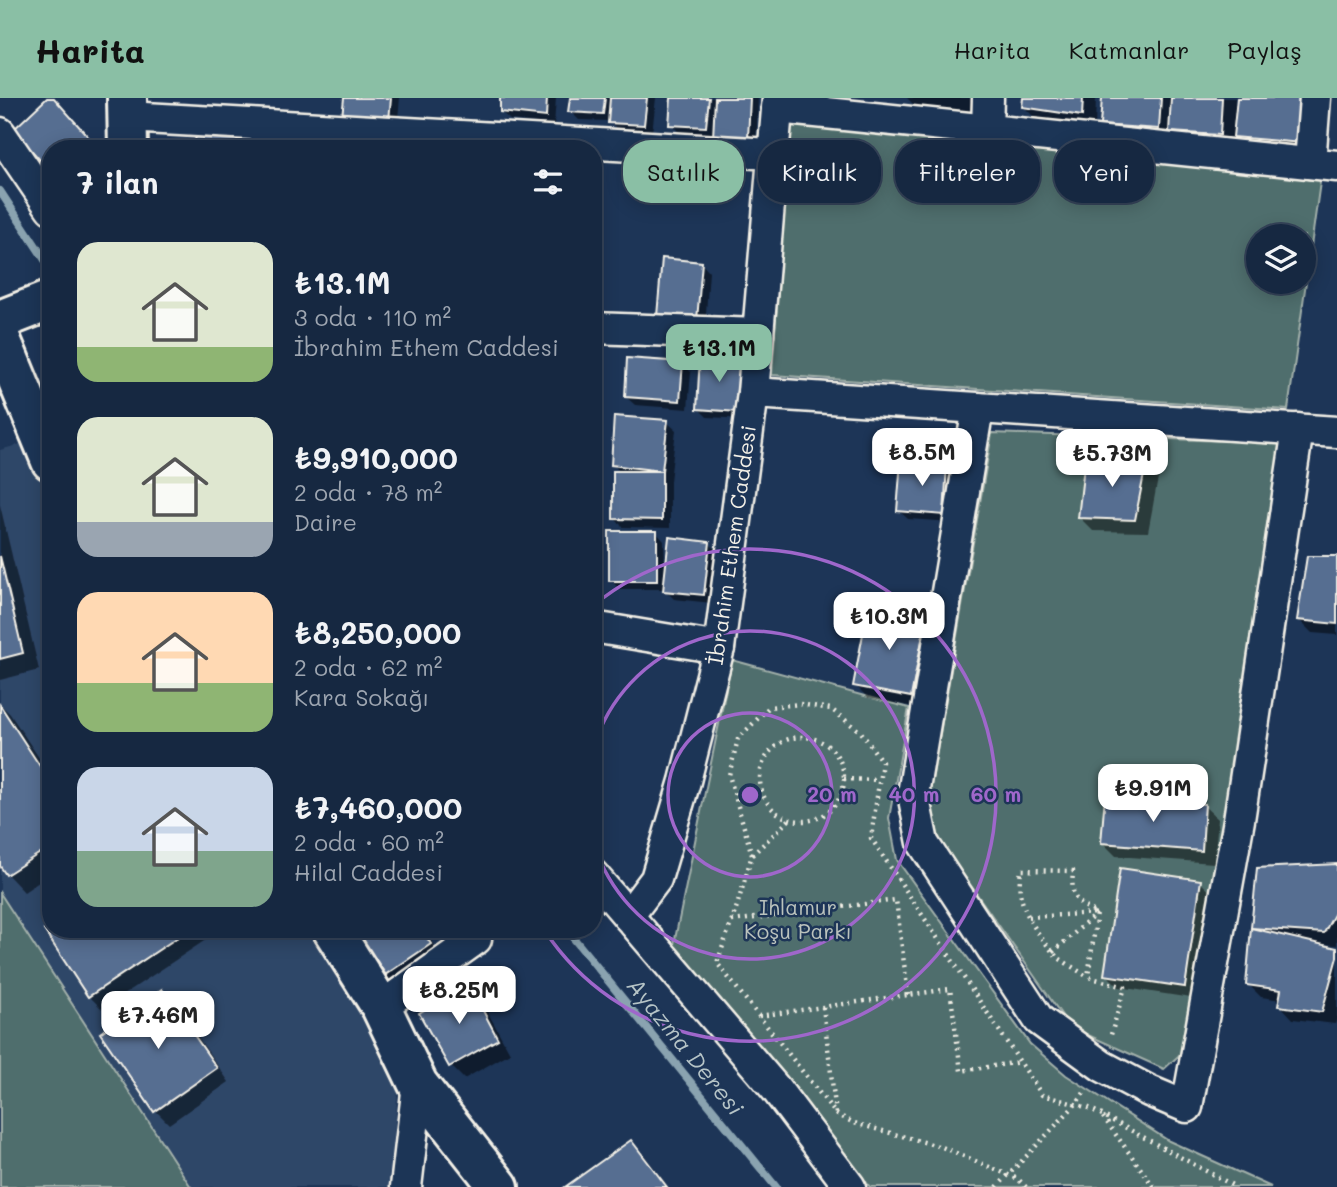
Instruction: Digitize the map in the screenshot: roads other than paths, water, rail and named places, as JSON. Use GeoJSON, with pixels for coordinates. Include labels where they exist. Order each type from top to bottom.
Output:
{"type":"FeatureCollection","features":[{"type":"Feature","properties":{"kind":"street"},"geometry":{"type":"LineString","coordinates":[[987,130],[988,98]]}},
{"type":"Feature","properties":{"kind":"street"},"geometry":{"type":"LineString","coordinates":[[778,103],[987,130],[1323,165],[1315,98]]}},
{"type":"Feature","properties":{"kind":"street","name":"İbrahim Ethem Caddesi"},"geometry":{"type":"LineString","coordinates":[[774,140],[778,103]]}},
{"type":"Feature","properties":{"kind":"street"},"geometry":{"type":"LineString","coordinates":[[127,121],[499,140]]}},
{"type":"Feature","properties":{"kind":"street"},"geometry":{"type":"LineString","coordinates":[[0,133],[42,195]]}},
{"type":"Feature","properties":{"kind":"street"},"geometry":{"type":"LineString","coordinates":[[602,145],[758,153]]}},
{"type":"Feature","properties":{"kind":"street","name":"İbrahim Ethem Caddesi"},"geometry":{"type":"LineString","coordinates":[[628,916],[656,879],[685,781],[719,648],[753,393],[769,203]]}},
{"type":"Feature","properties":{"kind":"street"},"geometry":{"type":"LineString","coordinates":[[0,320],[42,304]]}},
{"type":"Feature","properties":{"kind":"street"},"geometry":{"type":"LineString","coordinates":[[602,328],[758,334]]}},
{"type":"Feature","properties":{"kind":"street"},"geometry":{"type":"LineString","coordinates":[[0,337],[42,439]]}},
{"type":"Feature","properties":{"kind":"street"},"geometry":{"type":"LineString","coordinates":[[753,393],[1337,432]]}},
{"type":"Feature","properties":{"kind":"street"},"geometry":{"type":"LineString","coordinates":[[978,408],[913,794],[923,844],[1040,1020],[1102,1066],[1187,1107],[1239,820],[1298,429]]}},
{"type":"Feature","properties":{"kind":"street"},"geometry":{"type":"LineString","coordinates":[[602,628],[719,648]]}},
{"type":"Feature","properties":{"kind":"street"},"geometry":{"type":"LineString","coordinates":[[602,886],[776,1089],[850,1187]]}},
{"type":"Feature","properties":{"kind":"street"},"geometry":{"type":"LineString","coordinates":[[338,938],[381,1007],[418,1084],[499,1187]]}},
{"type":"Feature","properties":{"kind":"street"},"geometry":{"type":"LineString","coordinates":[[381,1007],[475,939]]}},
{"type":"Feature","properties":{"kind":"street"},"geometry":{"type":"LineString","coordinates":[[406,1187],[418,1084]]}},
{"type":"Feature","properties":{"kind":"waterway","name":"Ayazma Deresi"},"geometry":{"type":"LineString","coordinates":[[0,191],[42,255]]}},
{"type":"Feature","properties":{"kind":"waterway","name":"Ayazma Deresi"},"geometry":{"type":"LineString","coordinates":[[573,938],[776,1187]]}},
{"type":"Feature","properties":{"kind":"park label","name":"Ihlamur Koşu Parkı"},"geometry":{"type":"Point","coordinates":[798,918]}}]}
